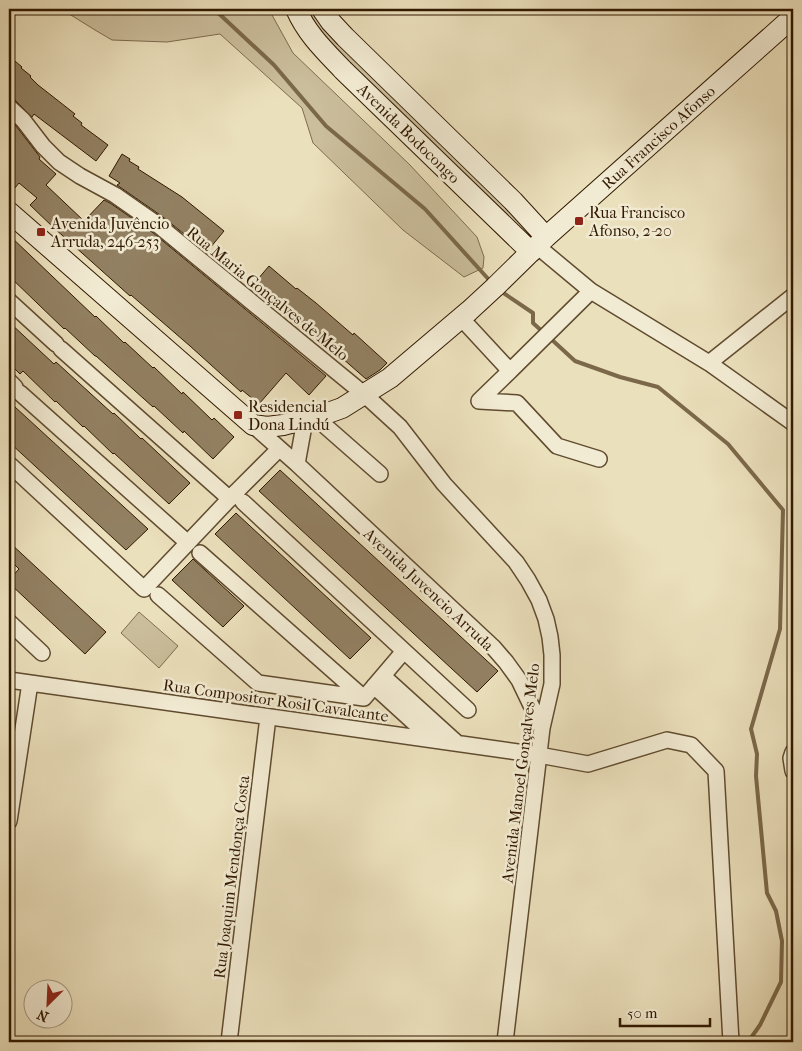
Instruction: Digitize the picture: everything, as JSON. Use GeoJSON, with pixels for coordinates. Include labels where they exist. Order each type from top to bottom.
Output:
{"type":"FeatureCollection","features":[{"type":"Feature","properties":{"kind":"street","name":"Avenida Bodocongo"},"geometry":{"type":"LineString","coordinates":[[296,9],[301,21],[314,40],[343,70],[538,245],[591,290],[709,363],[793,423]]}},
{"type":"Feature","properties":{"kind":"street","name":"Avenida Bodocongo"},"geometry":{"type":"LineString","coordinates":[[322,9],[330,22],[344,37],[513,201],[538,245]]}},
{"type":"Feature","properties":{"kind":"street","name":"Rua Francisco Afonso"},"geometry":{"type":"LineString","coordinates":[[253,425],[275,426],[342,408],[390,378],[461,318],[538,245],[793,17]]}},
{"type":"Feature","properties":{"kind":"street","name":"Rua Maria Gonçalves de Melo"},"geometry":{"type":"LineString","coordinates":[[9,107],[23,120],[43,146],[60,162],[80,176],[115,195],[158,225],[365,395]]}},
{"type":"Feature","properties":{"kind":"street"},"geometry":{"type":"LineString","coordinates":[[9,212],[253,425]]}},
{"type":"Feature","properties":{"kind":"street"},"geometry":{"type":"LineString","coordinates":[[591,290],[479,402],[517,403],[557,446],[599,459]]}},
{"type":"Feature","properties":{"kind":"street"},"geometry":{"type":"LineString","coordinates":[[709,363],[793,296]]}},
{"type":"Feature","properties":{"kind":"street"},"geometry":{"type":"LineString","coordinates":[[9,301],[58,346],[237,497],[468,710]]}},
{"type":"Feature","properties":{"kind":"street"},"geometry":{"type":"LineString","coordinates":[[461,318],[510,371]]}},
{"type":"Feature","properties":{"kind":"street"},"geometry":{"type":"LineString","coordinates":[[15,387],[364,698]]}},
{"type":"Feature","properties":{"kind":"street","name":"Avenida Manoel Gonçalves Melo"},"geometry":{"type":"LineString","coordinates":[[365,395],[400,427],[444,484],[516,562],[540,600],[550,637],[552,684],[542,728],[505,1042]]}},
{"type":"Feature","properties":{"kind":"street"},"geometry":{"type":"LineString","coordinates":[[297,464],[310,418],[380,474]]}},
{"type":"Feature","properties":{"kind":"street","name":"Avenida Juvencio Arruda"},"geometry":{"type":"LineString","coordinates":[[253,425],[493,647],[519,680],[542,728]]}},
{"type":"Feature","properties":{"kind":"street"},"geometry":{"type":"LineString","coordinates":[[9,464],[144,590],[194,548],[237,497],[276,445]]}},
{"type":"Feature","properties":{"kind":"street"},"geometry":{"type":"LineString","coordinates":[[158,595],[258,683],[364,698]]}},
{"type":"Feature","properties":{"kind":"street"},"geometry":{"type":"LineString","coordinates":[[9,622],[42,653]]}},
{"type":"Feature","properties":{"kind":"street"},"geometry":{"type":"LineString","coordinates":[[364,698],[404,651]]}},
{"type":"Feature","properties":{"kind":"street","name":"Rua Compositor Rosil Cavalcante"},"geometry":{"type":"LineString","coordinates":[[9,680],[457,743],[588,764],[667,740],[691,745],[716,771],[731,1042]]}},
{"type":"Feature","properties":{"kind":"street"},"geometry":{"type":"LineString","coordinates":[[379,681],[432,740]]}},
{"type":"Feature","properties":{"kind":"street"},"geometry":{"type":"LineString","coordinates":[[379,681],[457,743]]}},
{"type":"Feature","properties":{"kind":"street"},"geometry":{"type":"LineString","coordinates":[[9,821],[30,683]]}},
{"type":"Feature","properties":{"kind":"street","name":"Rua Joaquim Mendonça Costa"},"geometry":{"type":"LineString","coordinates":[[229,1042],[268,716]]}},
{"type":"Feature","properties":{"kind":"street"},"geometry":{"type":"LineString","coordinates":[[793,752],[791,758],[793,771]]}},
{"type":"Feature","properties":{"kind":"shaded area"},"geometry":{"type":"Polygon","coordinates":[[[64,9],[270,9],[293,53],[410,165],[477,237],[484,257],[483,268],[464,277],[403,230],[313,143],[302,108],[220,34],[167,42],[112,40],[64,9]]]}},
{"type":"Feature","properties":{"kind":"shaded area"},"geometry":{"type":"Polygon","coordinates":[[[302,9],[315,9],[539,235],[530,243],[320,40],[302,9]]]}},
{"type":"Feature","properties":{"kind":"shaded area"},"geometry":{"type":"Polygon","coordinates":[[[139,612],[178,646],[159,668],[121,633],[139,612]]]}},
{"type":"Feature","properties":{"kind":"building"},"geometry":{"type":"Polygon","coordinates":[[[9,56],[38,85],[75,114],[73,116],[82,123],[81,125],[108,145],[96,161],[34,114],[32,117],[15,100],[9,98],[9,56]]]}},
{"type":"Feature","properties":{"kind":"building"},"geometry":{"type":"Polygon","coordinates":[[[9,120],[16,126],[40,157],[39,159],[56,174],[46,185],[84,221],[104,200],[110,203],[152,232],[326,376],[309,395],[286,373],[259,404],[242,390],[241,392],[54,228],[30,205],[37,198],[19,183],[14,189],[9,185],[9,120]]]}},
{"type":"Feature","properties":{"kind":"building"},"geometry":{"type":"Polygon","coordinates":[[[122,154],[139,167],[138,169],[182,197],[224,231],[210,248],[205,251],[163,217],[117,185],[120,183],[109,176],[122,154]]]}},
{"type":"Feature","properties":{"kind":"building"},"geometry":{"type":"Polygon","coordinates":[[[9,235],[95,317],[154,367],[182,394],[183,392],[212,420],[214,418],[234,437],[213,459],[184,431],[183,433],[64,329],[9,276],[9,235]]]}},
{"type":"Feature","properties":{"kind":"building"},"geometry":{"type":"Polygon","coordinates":[[[269,266],[353,335],[354,333],[387,363],[366,379],[334,351],[277,307],[252,286],[269,266]]]}},
{"type":"Feature","properties":{"kind":"building"},"geometry":{"type":"Polygon","coordinates":[[[9,322],[54,364],[56,362],[114,413],[190,483],[169,504],[23,371],[20,374],[9,363],[9,322]]]}},
{"type":"Feature","properties":{"kind":"building"},"geometry":{"type":"Polygon","coordinates":[[[15,407],[148,529],[126,550],[9,442],[9,413],[15,407]]]}},
{"type":"Feature","properties":{"kind":"building"},"geometry":{"type":"Polygon","coordinates":[[[280,470],[498,671],[477,692],[259,491],[280,470]]]}},
{"type":"Feature","properties":{"kind":"building"},"geometry":{"type":"Polygon","coordinates":[[[236,513],[371,638],[350,659],[215,534],[236,513]]]}},
{"type":"Feature","properties":{"kind":"building"},"geometry":{"type":"Polygon","coordinates":[[[9,542],[106,632],[85,654],[9,583],[9,580],[19,569],[9,559],[9,542]]]}},
{"type":"Feature","properties":{"kind":"building"},"geometry":{"type":"Polygon","coordinates":[[[193,559],[244,606],[223,627],[172,580],[193,559]]]}},
{"type":"Feature","properties":{"kind":"waterway"},"geometry":{"type":"LineString","coordinates":[[214,9],[274,65],[326,126],[425,209],[491,282]]}},
{"type":"Feature","properties":{"kind":"waterway"},"geometry":{"type":"LineString","coordinates":[[499,290],[533,313],[533,323],[544,333]]}},
{"type":"Feature","properties":{"kind":"waterway"},"geometry":{"type":"LineString","coordinates":[[550,338],[575,361],[620,377],[658,387],[728,444],[783,510],[780,629],[751,729],[757,754],[756,776],[767,893],[776,911],[782,941],[781,982],[760,1025],[748,1042]]}},
{"type":"Feature","properties":{"kind":"place","name":"Rua Francisco Afonso, 2-20"},"geometry":{"type":"Point","coordinates":[579,221]}},
{"type":"Feature","properties":{"kind":"place","name":"Avenida Juvêncio Arruda, 246-253"},"geometry":{"type":"Point","coordinates":[41,232]}},
{"type":"Feature","properties":{"kind":"place","name":"Residencial Dona Lindú"},"geometry":{"type":"Point","coordinates":[238,415]}}]}
